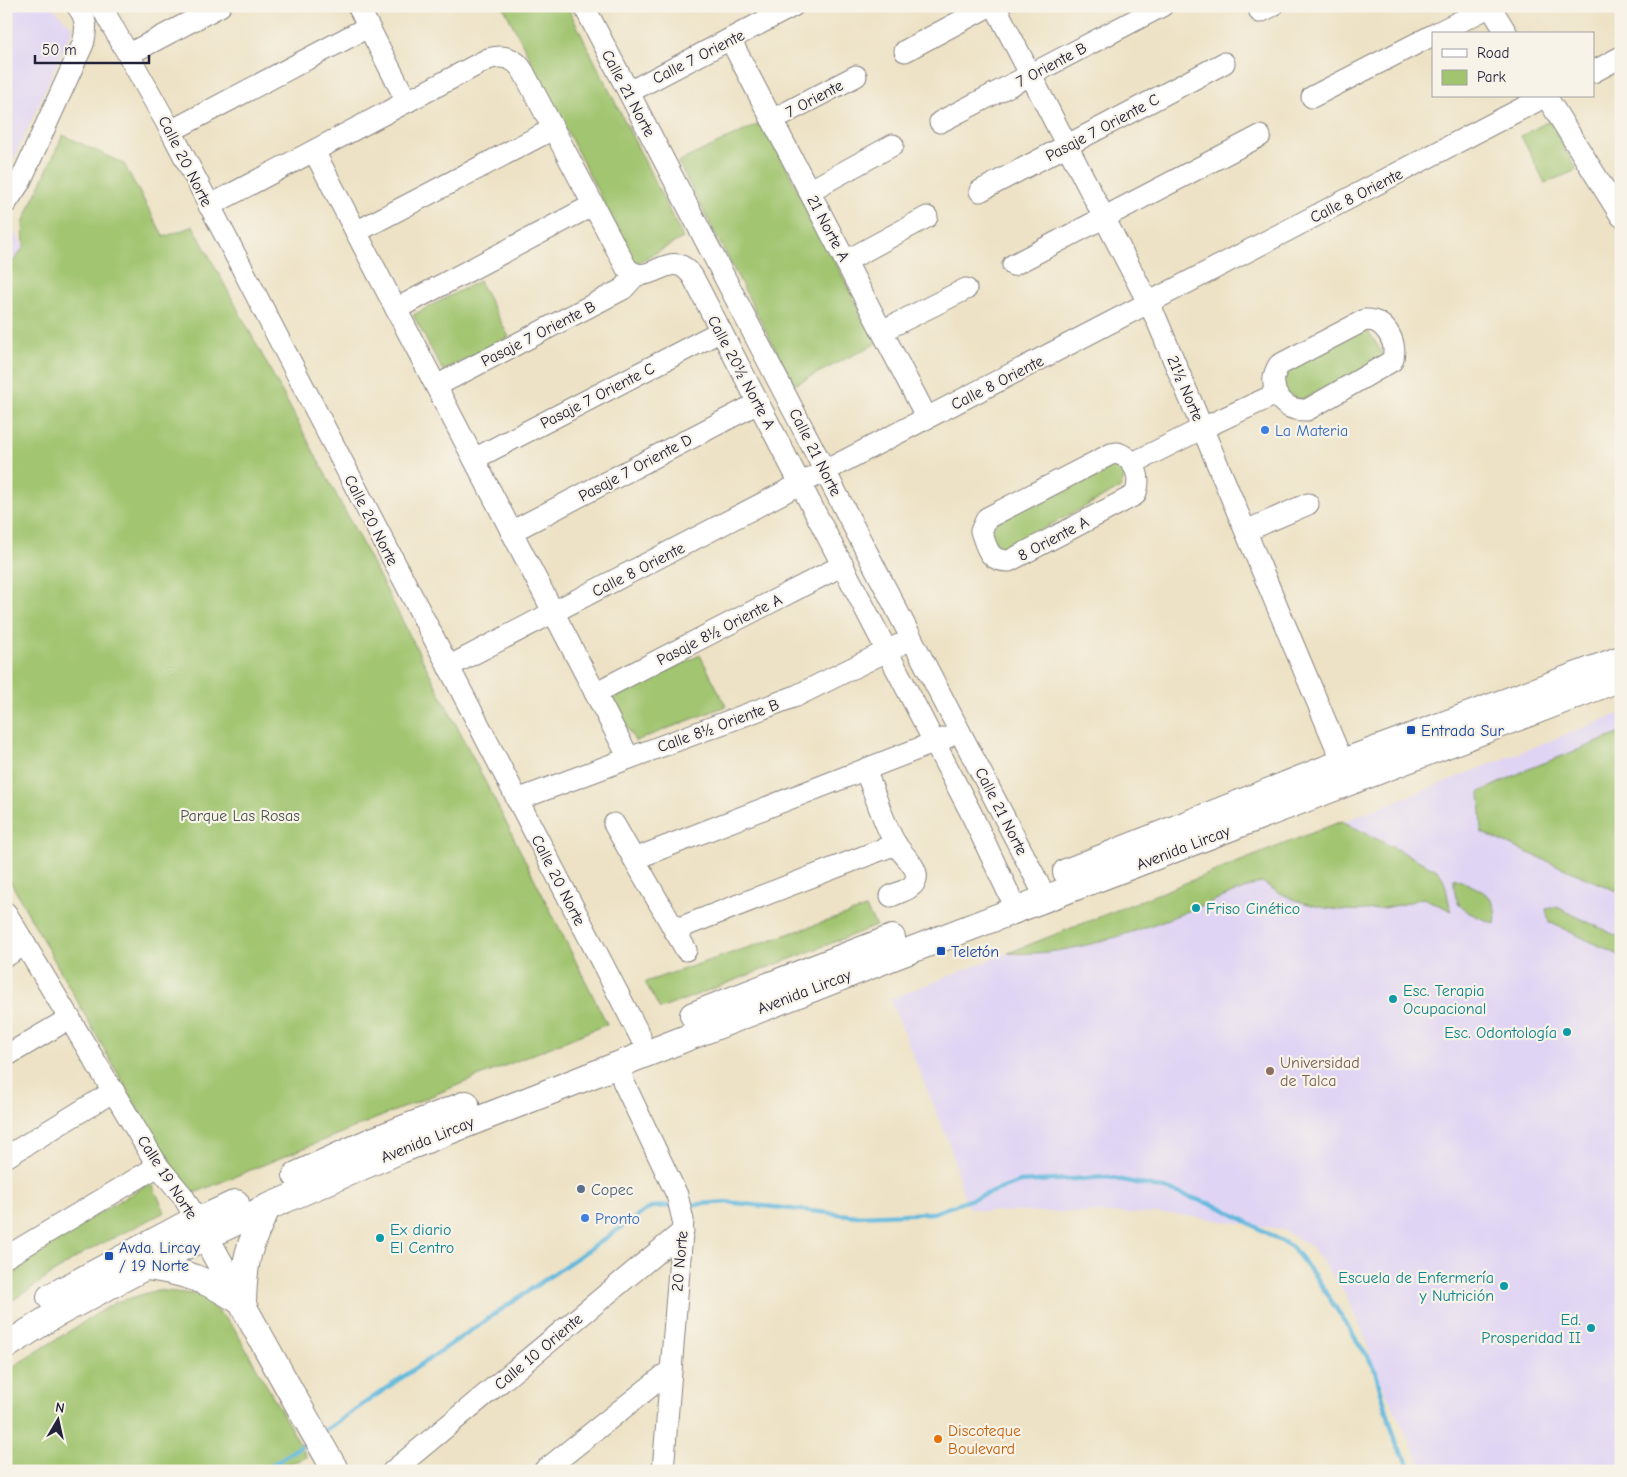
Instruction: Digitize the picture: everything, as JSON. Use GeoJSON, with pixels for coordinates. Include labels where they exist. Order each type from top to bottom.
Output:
{"type":"FeatureCollection","features":[{"type":"Feature","properties":{"kind":"main road","name":"Avenida Lircay"},"geometry":{"type":"LineString","coordinates":[[6,1324],[48,1298],[201,1228],[268,1207],[441,1133],[620,1063],[1042,890],[1347,772],[1621,659]]}},
{"type":"Feature","properties":{"kind":"main road","name":"Avenida Lircay"},"geometry":{"type":"LineString","coordinates":[[1347,772],[1621,678]]}},
{"type":"Feature","properties":{"kind":"main road","name":"Avenida Lircay"},"geometry":{"type":"LineString","coordinates":[[6,1346],[51,1317],[148,1267],[201,1228],[206,1217],[369,1142],[1010,894],[1042,890]]}},
{"type":"Feature","properties":{"kind":"main road"},"geometry":{"type":"LineString","coordinates":[[148,1267],[170,1270],[204,1280],[243,1303],[246,1257],[268,1207]]}},
{"type":"Feature","properties":{"kind":"main road","name":"Calle 19 Norte"},"geometry":{"type":"LineString","coordinates":[[201,1228],[243,1303],[284,1384],[336,1471]]}},
{"type":"Feature","properties":{"kind":"street"},"geometry":{"type":"LineString","coordinates":[[6,202],[20,182],[83,44],[86,26],[84,17],[77,6]]}},
{"type":"Feature","properties":{"kind":"street","name":"Calle 20 Norte"},"geometry":{"type":"LineString","coordinates":[[101,6],[171,131],[640,1036]]}},
{"type":"Feature","properties":{"kind":"street"},"geometry":{"type":"LineString","coordinates":[[129,54],[220,6]]}},
{"type":"Feature","properties":{"kind":"street"},"geometry":{"type":"LineString","coordinates":[[358,6],[407,102]]}},
{"type":"Feature","properties":{"kind":"street","name":"Calle 7 Oriente"},"geometry":{"type":"LineString","coordinates":[[629,92],[793,6]]}},
{"type":"Feature","properties":{"kind":"street"},"geometry":{"type":"LineString","coordinates":[[905,51],[990,6]]}},
{"type":"Feature","properties":{"kind":"street","name":"21½ Norte"},"geometry":{"type":"LineString","coordinates":[[994,6],[1149,303],[1347,772]]}},
{"type":"Feature","properties":{"kind":"street","name":"7 Oriente B"},"geometry":{"type":"LineString","coordinates":[[940,122],[1162,6]]}},
{"type":"Feature","properties":{"kind":"street"},"geometry":{"type":"LineString","coordinates":[[1438,32],[1491,6],[1507,32]]}},
{"type":"Feature","properties":{"kind":"street","name":"Calle 21 Norte"},"geometry":{"type":"LineString","coordinates":[[590,8],[629,92],[1042,890]]}},
{"type":"Feature","properties":{"kind":"street"},"geometry":{"type":"LineString","coordinates":[[171,131],[368,27]]}},
{"type":"Feature","properties":{"kind":"street"},"geometry":{"type":"LineString","coordinates":[[1312,97],[1432,35]]}},
{"type":"Feature","properties":{"kind":"street","name":"21 Norte A"},"geometry":{"type":"LineString","coordinates":[[730,39],[927,418]]}},
{"type":"Feature","properties":{"kind":"street"},"geometry":{"type":"LineString","coordinates":[[209,206],[488,59],[501,56],[508,57],[514,60],[523,71],[626,267],[636,275]]}},
{"type":"Feature","properties":{"kind":"street"},"geometry":{"type":"LineString","coordinates":[[1594,71],[1621,57]]}},
{"type":"Feature","properties":{"kind":"street","name":"Pasaje 7 Oriente C"},"geometry":{"type":"LineString","coordinates":[[980,191],[1224,63]]}},
{"type":"Feature","properties":{"kind":"street","name":"7 Oriente"},"geometry":{"type":"LineString","coordinates":[[772,120],[856,76]]}},
{"type":"Feature","properties":{"kind":"street","name":"Calle 8 Oriente"},"geometry":{"type":"LineString","coordinates":[[448,667],[1542,98]]}},
{"type":"Feature","properties":{"kind":"street"},"geometry":{"type":"LineString","coordinates":[[1547,98],[1615,194],[1621,216]]}},
{"type":"Feature","properties":{"kind":"street"},"geometry":{"type":"LineString","coordinates":[[356,232],[554,129]]}},
{"type":"Feature","properties":{"kind":"street"},"geometry":{"type":"LineString","coordinates":[[1013,265],[1260,136]]}},
{"type":"Feature","properties":{"kind":"street"},"geometry":{"type":"LineString","coordinates":[[809,191],[893,146]]}},
{"type":"Feature","properties":{"kind":"street"},"geometry":{"type":"LineString","coordinates":[[314,151],[629,758]]}},
{"type":"Feature","properties":{"kind":"street"},"geometry":{"type":"LineString","coordinates":[[396,309],[593,205]]}},
{"type":"Feature","properties":{"kind":"street"},"geometry":{"type":"LineString","coordinates":[[846,261],[927,218]]}},
{"type":"Feature","properties":{"kind":"street","name":"Calle 20½ Norte A"},"geometry":{"type":"LineString","coordinates":[[636,275],[648,274],[666,265],[679,265],[693,277],[800,484]]}},
{"type":"Feature","properties":{"kind":"street","name":"Pasaje 7 Oriente B"},"geometry":{"type":"LineString","coordinates":[[436,386],[623,289],[636,275]]}},
{"type":"Feature","properties":{"kind":"street"},"geometry":{"type":"LineString","coordinates":[[882,331],[966,290]]}},
{"type":"Feature","properties":{"kind":"street"},"geometry":{"type":"LineString","coordinates":[[1374,319],[1382,323],[1394,344],[1396,353],[1392,361],[1307,410],[1295,410],[1284,405],[1276,394],[1273,383],[1274,373],[1279,366],[1365,320],[1374,319]]}},
{"type":"Feature","properties":{"kind":"street","name":"Pasaje 7 Oriente C"},"geometry":{"type":"LineString","coordinates":[[474,459],[721,331]]}},
{"type":"Feature","properties":{"kind":"street"},"geometry":{"type":"LineString","coordinates":[[1133,464],[1203,428],[1276,394]]}},
{"type":"Feature","properties":{"kind":"street","name":"Pasaje 7 Oriente D"},"geometry":{"type":"LineString","coordinates":[[512,532],[758,402]]}},
{"type":"Feature","properties":{"kind":"street","name":"8 Oriente A"},"geometry":{"type":"LineString","coordinates":[[1118,453],[1127,456],[1133,464],[1139,479],[1135,495],[1009,561],[998,561],[989,554],[981,531],[987,518],[1111,454],[1118,453]]}},
{"type":"Feature","properties":{"kind":"street","name":"Calle 21 Norte"},"geometry":{"type":"LineString","coordinates":[[800,484],[984,839],[1010,894]]}},
{"type":"Feature","properties":{"kind":"street"},"geometry":{"type":"LineString","coordinates":[[1246,531],[1308,504]]}},
{"type":"Feature","properties":{"kind":"street","name":"Pasaje 8½ Oriente A"},"geometry":{"type":"LineString","coordinates":[[595,693],[843,565]]}},
{"type":"Feature","properties":{"kind":"street","name":"Calle 8½ Oriente B"},"geometry":{"type":"LineString","coordinates":[[517,800],[796,696],[913,638]]}},
{"type":"Feature","properties":{"kind":"street"},"geometry":{"type":"LineString","coordinates":[[634,859],[934,742],[962,733]]}},
{"type":"Feature","properties":{"kind":"street"},"geometry":{"type":"LineString","coordinates":[[865,770],[896,844],[915,870],[916,881],[911,887],[891,896]]}},
{"type":"Feature","properties":{"kind":"street"},"geometry":{"type":"LineString","coordinates":[[614,824],[686,950]]}},
{"type":"Feature","properties":{"kind":"street"},"geometry":{"type":"LineString","coordinates":[[984,839],[1011,827]]}},
{"type":"Feature","properties":{"kind":"street"},"geometry":{"type":"LineString","coordinates":[[674,930],[896,844]]}},
{"type":"Feature","properties":{"kind":"street","name":"Calle 19 Norte"},"geometry":{"type":"LineString","coordinates":[[6,912],[158,1166],[183,1196],[201,1228]]}},
{"type":"Feature","properties":{"kind":"street"},"geometry":{"type":"LineString","coordinates":[[6,956],[25,944]]}},
{"type":"Feature","properties":{"kind":"street"},"geometry":{"type":"LineString","coordinates":[[6,1056],[70,1018]]}},
{"type":"Feature","properties":{"kind":"street","name":"20 Norte"},"geometry":{"type":"LineString","coordinates":[[620,1063],[623,1081],[676,1194],[683,1220],[663,1471]]}},
{"type":"Feature","properties":{"kind":"street"},"geometry":{"type":"LineString","coordinates":[[6,1157],[114,1091]]}},
{"type":"Feature","properties":{"kind":"street"},"geometry":{"type":"LineString","coordinates":[[6,1257],[158,1166]]}},
{"type":"Feature","properties":{"kind":"street","name":"Calle 10 Oriente"},"geometry":{"type":"LineString","coordinates":[[393,1471],[683,1231]]}},
{"type":"Feature","properties":{"kind":"street"},"geometry":{"type":"LineString","coordinates":[[544,1471],[671,1370]]}},
{"type":"Feature","properties":{"kind":"shaded area"},"geometry":{"type":"Polygon","coordinates":[[[6,6],[51,6],[73,28],[6,176],[6,6]]]}},
{"type":"Feature","properties":{"kind":"shaded area"},"geometry":{"type":"Polygon","coordinates":[[[6,219],[24,247],[6,270],[6,219]]]}},
{"type":"Feature","properties":{"kind":"shaded area","name":"Universidad de Talca"},"geometry":{"type":"Polygon","coordinates":[[[1621,713],[1621,1471],[1424,1471],[1374,1367],[1362,1329],[1345,1293],[1312,1247],[1281,1229],[1173,1214],[982,1211],[967,1207],[949,1143],[890,999],[1621,713]]]}},
{"type":"Feature","properties":{"kind":"green space"},"geometry":{"type":"Polygon","coordinates":[[[503,6],[567,6],[683,238],[635,264],[503,6]]]}},
{"type":"Feature","properties":{"kind":"green space"},"geometry":{"type":"Polygon","coordinates":[[[1549,121],[1577,170],[1545,183],[1521,136],[1549,121]]]}},
{"type":"Feature","properties":{"kind":"green space"},"geometry":{"type":"Polygon","coordinates":[[[763,122],[877,343],[794,385],[678,162],[763,122]]]}},
{"type":"Feature","properties":{"kind":"green space","name":"Parque Las Rosas"},"geometry":{"type":"Polygon","coordinates":[[[63,135],[124,164],[164,237],[193,226],[403,623],[607,1024],[197,1192],[187,1193],[182,1188],[6,874],[6,270],[24,247],[23,222],[63,135]]]}},
{"type":"Feature","properties":{"kind":"green space"},"geometry":{"type":"Polygon","coordinates":[[[479,281],[509,337],[443,371],[413,315],[479,281]]]}},
{"type":"Feature","properties":{"kind":"green space"},"geometry":{"type":"Polygon","coordinates":[[[1366,328],[1386,359],[1301,400],[1279,389],[1285,367],[1366,328]]]}},
{"type":"Feature","properties":{"kind":"green space"},"geometry":{"type":"Polygon","coordinates":[[[1103,465],[1129,466],[1120,488],[1001,551],[986,528],[1103,465]]]}},
{"type":"Feature","properties":{"kind":"green space"},"geometry":{"type":"Polygon","coordinates":[[[700,655],[726,706],[635,741],[611,699],[700,655]]]}},
{"type":"Feature","properties":{"kind":"green space"},"geometry":{"type":"Polygon","coordinates":[[[1621,733],[1621,893],[1482,833],[1480,792],[1526,770],[1621,733]]]}},
{"type":"Feature","properties":{"kind":"green space"},"geometry":{"type":"Polygon","coordinates":[[[1342,821],[1437,870],[1445,885],[1452,911],[1423,898],[1382,908],[1361,910],[1340,910],[1320,907],[1300,902],[1262,882],[1170,918],[1104,941],[1039,953],[1008,953],[1342,821]]]}},
{"type":"Feature","properties":{"kind":"green space"},"geometry":{"type":"Polygon","coordinates":[[[1454,878],[1478,889],[1490,899],[1496,914],[1495,924],[1470,913],[1459,904],[1454,889],[1454,878]]]}},
{"type":"Feature","properties":{"kind":"green space"},"geometry":{"type":"Polygon","coordinates":[[[1557,907],[1621,938],[1621,956],[1549,922],[1546,909],[1557,907]]]}},
{"type":"Feature","properties":{"kind":"green space"},"geometry":{"type":"Polygon","coordinates":[[[866,908],[876,926],[660,1009],[645,982],[866,908]]]}},
{"type":"Feature","properties":{"kind":"green space"},"geometry":{"type":"Polygon","coordinates":[[[151,1182],[165,1212],[85,1252],[6,1305],[6,1269],[151,1182]]]}},
{"type":"Feature","properties":{"kind":"green space"},"geometry":{"type":"Polygon","coordinates":[[[157,1290],[203,1295],[234,1328],[307,1457],[271,1471],[6,1471],[6,1371],[114,1303],[157,1290]]]}},
{"type":"Feature","properties":{"kind":"waterway"},"geometry":{"type":"LineString","coordinates":[[689,1205],[726,1202],[857,1216],[933,1213],[1020,1182],[1108,1177],[1169,1190],[1222,1208],[1292,1247],[1315,1276],[1374,1367],[1396,1443],[1413,1471]]}},
{"type":"Feature","properties":{"kind":"waterway"},"geometry":{"type":"LineString","coordinates":[[324,1431],[651,1207],[671,1206]]}},
{"type":"Feature","properties":{"kind":"waterway"},"geometry":{"type":"LineString","coordinates":[[263,1471],[301,1446]]}},
{"type":"Feature","properties":{"kind":"place","name":"La Materia"},"geometry":{"type":"Point","coordinates":[1265,430]}},
{"type":"Feature","properties":{"kind":"place","name":"Entrada Sur"},"geometry":{"type":"Point","coordinates":[1411,730]}},
{"type":"Feature","properties":{"kind":"place","name":"Friso Cinético"},"geometry":{"type":"Point","coordinates":[1196,908]}},
{"type":"Feature","properties":{"kind":"place","name":"Teletón"},"geometry":{"type":"Point","coordinates":[941,951]}},
{"type":"Feature","properties":{"kind":"place","name":"Esc. Terapia Ocupacional"},"geometry":{"type":"Point","coordinates":[1393,999]}},
{"type":"Feature","properties":{"kind":"place","name":"Esc. Odontología"},"geometry":{"type":"Point","coordinates":[1567,1032]}},
{"type":"Feature","properties":{"kind":"place","name":"Universidad de Talca"},"geometry":{"type":"Point","coordinates":[1270,1071]}},
{"type":"Feature","properties":{"kind":"place","name":"Copec"},"geometry":{"type":"Point","coordinates":[581,1189]}},
{"type":"Feature","properties":{"kind":"place","name":"Pronto"},"geometry":{"type":"Point","coordinates":[585,1218]}},
{"type":"Feature","properties":{"kind":"place","name":"Ex diario El Centro"},"geometry":{"type":"Point","coordinates":[380,1238]}},
{"type":"Feature","properties":{"kind":"place","name":"Avda. Lircay / 19 Norte"},"geometry":{"type":"Point","coordinates":[109,1256]}},
{"type":"Feature","properties":{"kind":"place","name":"Escuela de Enfermería y Nutrición"},"geometry":{"type":"Point","coordinates":[1504,1286]}},
{"type":"Feature","properties":{"kind":"place","name":"Ed. Prosperidad II"},"geometry":{"type":"Point","coordinates":[1591,1328]}},
{"type":"Feature","properties":{"kind":"place","name":"Discoteque Boulevard"},"geometry":{"type":"Point","coordinates":[938,1439]}}]}
